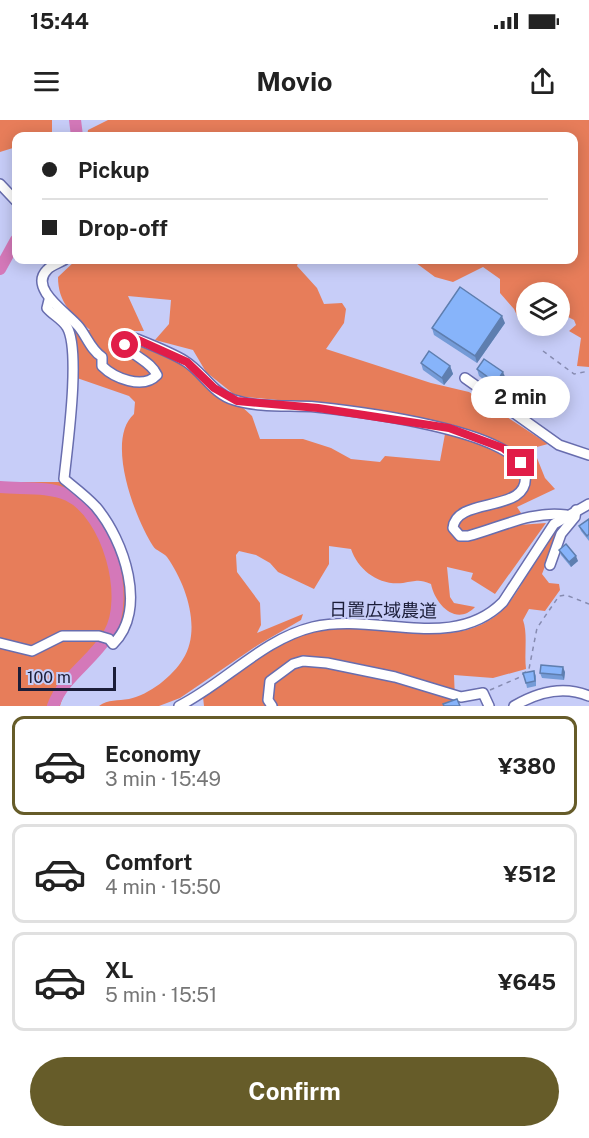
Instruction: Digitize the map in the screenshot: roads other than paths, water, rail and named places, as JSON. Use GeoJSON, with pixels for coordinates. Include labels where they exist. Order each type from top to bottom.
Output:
{"type":"FeatureCollection","features":[{"type":"Feature","properties":{"kind":"street"},"geometry":{"type":"LineString","coordinates":[[0,184],[12,197]]}},
{"type":"Feature","properties":{"kind":"street"},"geometry":{"type":"LineString","coordinates":[[56,264],[47,269],[44,275],[44,288],[49,300],[78,326],[96,353],[102,357],[102,366],[123,378],[146,381],[157,375],[146,361],[127,348],[124,340],[127,335],[187,362],[214,388],[237,401],[318,408],[449,428],[503,448],[521,463],[525,472],[523,487],[513,498],[475,508],[458,517],[453,528],[460,536],[479,533],[519,520],[547,515],[566,515]]}},
{"type":"Feature","properties":{"kind":"street"},"geometry":{"type":"LineString","coordinates":[[0,643],[32,651],[62,636],[99,636],[109,639],[112,644],[123,634],[131,602],[120,548],[111,529],[96,508],[64,479],[73,393],[71,341],[69,329],[47,308],[49,300]]}},
{"type":"Feature","properties":{"kind":"street"},"geometry":{"type":"LineString","coordinates":[[465,378],[549,439],[589,455]]}},
{"type":"Feature","properties":{"kind":"street","name":"日置広域農道"},"geometry":{"type":"LineString","coordinates":[[179,706],[272,645],[312,627],[352,623],[442,628],[481,618],[494,612],[503,602],[554,524],[566,515],[589,504]]}},
{"type":"Feature","properties":{"kind":"street"},"geometry":{"type":"LineString","coordinates":[[550,564],[561,534],[575,517],[576,510]]}},
{"type":"Feature","properties":{"kind":"street"},"geometry":{"type":"LineString","coordinates":[[272,706],[268,700],[270,681],[278,672],[303,662],[327,663],[395,677],[461,697],[483,693],[489,706]]}},
{"type":"Feature","properties":{"kind":"street"},"geometry":{"type":"LineString","coordinates":[[514,706],[532,695],[561,691],[589,696]]}},
{"type":"Feature","properties":{"kind":"waterway"},"geometry":{"type":"LineString","coordinates":[[75,120],[76,132]]}},
{"type":"Feature","properties":{"kind":"waterway"},"geometry":{"type":"LineString","coordinates":[[0,269],[12,247]]}},
{"type":"Feature","properties":{"kind":"waterway"},"geometry":{"type":"LineString","coordinates":[[0,487],[43,489],[68,495],[82,505],[94,520],[112,558],[118,599],[115,618],[109,634],[95,653],[64,686],[53,706]]}}]}
